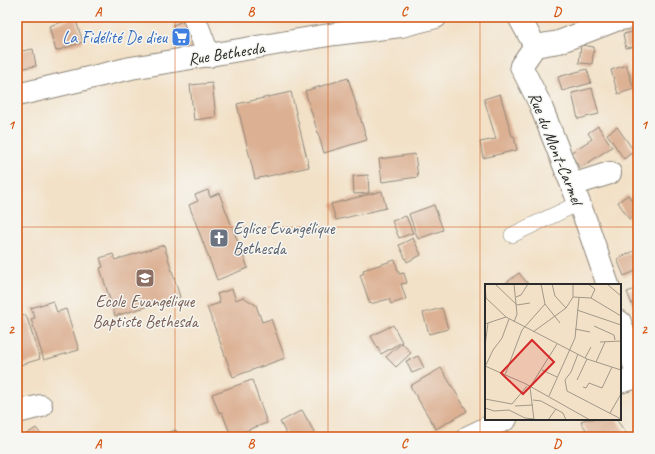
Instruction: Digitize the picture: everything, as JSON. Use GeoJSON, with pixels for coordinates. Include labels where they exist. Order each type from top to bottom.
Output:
{"type":"FeatureCollection","features":[{"type":"Feature","properties":{"kind":"street"},"geometry":{"type":"LineString","coordinates":[[194,17],[209,56]]}},
{"type":"Feature","properties":{"kind":"street","name":"Rue Bethesda"},"geometry":{"type":"LineString","coordinates":[[17,95],[132,68],[335,34],[401,26],[436,17]]}},
{"type":"Feature","properties":{"kind":"street"},"geometry":{"type":"LineString","coordinates":[[519,17],[535,46],[559,42],[616,20],[632,17]]}},
{"type":"Feature","properties":{"kind":"street","name":"Rue du Mont-Carmel"},"geometry":{"type":"LineString","coordinates":[[535,46],[521,66],[540,104],[576,194],[608,284]]}},
{"type":"Feature","properties":{"kind":"street"},"geometry":{"type":"LineString","coordinates":[[576,194],[610,173]]}},
{"type":"Feature","properties":{"kind":"street"},"geometry":{"type":"LineString","coordinates":[[621,325],[638,376],[621,382]]}},
{"type":"Feature","properties":{"kind":"street"},"geometry":{"type":"LineString","coordinates":[[17,412],[41,406]]}},
{"type":"Feature","properties":{"kind":"street"},"geometry":{"type":"LineString","coordinates":[[468,437],[504,420]]}},
{"type":"Feature","properties":{"kind":"lane"},"geometry":{"type":"LineString","coordinates":[[512,235],[576,194]]}},
{"type":"Feature","properties":{"kind":"building"},"geometry":{"type":"Polygon","coordinates":[[[75,18],[83,42],[56,51],[49,26],[75,18]]]}},
{"type":"Feature","properties":{"kind":"building"},"geometry":{"type":"Polygon","coordinates":[[[188,19],[198,47],[183,52],[173,25],[188,19]]]}},
{"type":"Feature","properties":{"kind":"building"},"geometry":{"type":"Polygon","coordinates":[[[638,31],[638,46],[626,48],[623,34],[638,31]]]}},
{"type":"Feature","properties":{"kind":"building"},"geometry":{"type":"Polygon","coordinates":[[[581,45],[594,47],[592,64],[579,63],[581,45]]]}},
{"type":"Feature","properties":{"kind":"building"},"geometry":{"type":"Polygon","coordinates":[[[33,49],[36,66],[18,69],[17,52],[33,49]]]}},
{"type":"Feature","properties":{"kind":"building"},"geometry":{"type":"Polygon","coordinates":[[[626,65],[634,89],[618,94],[611,70],[626,65]]]}},
{"type":"Feature","properties":{"kind":"building"},"geometry":{"type":"Polygon","coordinates":[[[587,69],[591,83],[562,91],[558,77],[587,69]]]}},
{"type":"Feature","properties":{"kind":"building"},"geometry":{"type":"Polygon","coordinates":[[[348,78],[367,140],[324,153],[305,91],[348,78]]]}},
{"type":"Feature","properties":{"kind":"building"},"geometry":{"type":"Polygon","coordinates":[[[212,83],[216,117],[194,120],[190,85],[212,83]]]}},
{"type":"Feature","properties":{"kind":"building"},"geometry":{"type":"Polygon","coordinates":[[[592,88],[599,114],[578,119],[572,93],[592,88]]]}},
{"type":"Feature","properties":{"kind":"building"},"geometry":{"type":"Polygon","coordinates":[[[291,92],[309,167],[255,179],[237,104],[291,92]]]}},
{"type":"Feature","properties":{"kind":"building"},"geometry":{"type":"Polygon","coordinates":[[[500,94],[517,150],[483,158],[480,142],[496,139],[484,99],[500,94]]]}},
{"type":"Feature","properties":{"kind":"building"},"geometry":{"type":"Polygon","coordinates":[[[598,126],[612,147],[580,168],[570,153],[592,139],[588,133],[598,126]]]}},
{"type":"Feature","properties":{"kind":"building"},"geometry":{"type":"Polygon","coordinates":[[[617,127],[634,151],[624,159],[607,134],[617,127]]]}},
{"type":"Feature","properties":{"kind":"building"},"geometry":{"type":"Polygon","coordinates":[[[415,154],[418,177],[382,182],[379,159],[415,154]]]}},
{"type":"Feature","properties":{"kind":"building"},"geometry":{"type":"Polygon","coordinates":[[[368,175],[369,193],[354,194],[353,176],[368,175]]]}},
{"type":"Feature","properties":{"kind":"building"},"geometry":{"type":"Polygon","coordinates":[[[208,190],[210,197],[219,193],[248,268],[217,280],[189,205],[198,201],[195,195],[208,190]]]}},
{"type":"Feature","properties":{"kind":"building"},"geometry":{"type":"Polygon","coordinates":[[[382,191],[386,208],[336,220],[331,204],[382,191]]]}},
{"type":"Feature","properties":{"kind":"building"},"geometry":{"type":"Polygon","coordinates":[[[628,195],[638,209],[638,213],[629,219],[618,202],[628,195]]]}},
{"type":"Feature","properties":{"kind":"building"},"geometry":{"type":"Polygon","coordinates":[[[434,205],[443,230],[418,239],[409,214],[434,205]]]}},
{"type":"Feature","properties":{"kind":"building"},"geometry":{"type":"Polygon","coordinates":[[[406,216],[413,233],[399,238],[392,221],[406,216]]]}},
{"type":"Feature","properties":{"kind":"building"},"geometry":{"type":"Polygon","coordinates":[[[413,238],[421,255],[407,262],[399,245],[413,238]]]}},
{"type":"Feature","properties":{"kind":"building"},"geometry":{"type":"Polygon","coordinates":[[[164,245],[180,297],[115,316],[100,268],[103,267],[100,258],[113,254],[115,260],[164,245]]]}},
{"type":"Feature","properties":{"kind":"building"},"geometry":{"type":"Polygon","coordinates":[[[636,250],[638,256],[638,270],[624,276],[617,259],[636,250]]]}},
{"type":"Feature","properties":{"kind":"building"},"geometry":{"type":"Polygon","coordinates":[[[395,260],[399,274],[404,273],[407,283],[401,284],[406,299],[391,304],[389,299],[370,304],[360,275],[364,273],[363,270],[395,260]]]}},
{"type":"Feature","properties":{"kind":"building"},"geometry":{"type":"Polygon","coordinates":[[[519,273],[528,284],[504,284],[519,273]]]}},
{"type":"Feature","properties":{"kind":"building"},"geometry":{"type":"Polygon","coordinates":[[[638,288],[638,305],[633,307],[627,292],[638,288]]]}},
{"type":"Feature","properties":{"kind":"building"},"geometry":{"type":"Polygon","coordinates":[[[232,289],[236,300],[243,297],[256,305],[262,322],[271,319],[285,358],[233,377],[207,307],[220,303],[217,294],[232,289]]]}},
{"type":"Feature","properties":{"kind":"building"},"geometry":{"type":"Polygon","coordinates":[[[53,301],[57,312],[66,309],[79,350],[44,360],[31,319],[35,318],[31,308],[53,301]]]}},
{"type":"Feature","properties":{"kind":"building"},"geometry":{"type":"Polygon","coordinates":[[[442,308],[448,329],[429,334],[423,313],[442,308]]]}},
{"type":"Feature","properties":{"kind":"building"},"geometry":{"type":"Polygon","coordinates":[[[26,315],[40,359],[17,366],[17,317],[26,315]]]}},
{"type":"Feature","properties":{"kind":"building"},"geometry":{"type":"Polygon","coordinates":[[[393,325],[402,342],[381,354],[371,336],[393,325]]]}},
{"type":"Feature","properties":{"kind":"building"},"geometry":{"type":"Polygon","coordinates":[[[402,343],[411,353],[396,367],[386,357],[402,343]]]}},
{"type":"Feature","properties":{"kind":"building"},"geometry":{"type":"Polygon","coordinates":[[[418,356],[424,368],[412,373],[406,361],[418,356]]]}},
{"type":"Feature","properties":{"kind":"building"},"geometry":{"type":"Polygon","coordinates":[[[441,368],[467,411],[436,429],[410,386],[441,368]]]}},
{"type":"Feature","properties":{"kind":"building"},"geometry":{"type":"Polygon","coordinates":[[[252,380],[267,423],[231,436],[222,412],[219,413],[212,394],[252,380]]]}},
{"type":"Feature","properties":{"kind":"building"},"geometry":{"type":"Polygon","coordinates":[[[302,410],[317,437],[288,437],[280,422],[302,410]]]}},
{"type":"Feature","properties":{"kind":"building"},"geometry":{"type":"Polygon","coordinates":[[[584,420],[617,420],[626,433],[620,437],[591,437],[581,422],[584,420]]]}},
{"type":"Feature","properties":{"kind":"building"},"geometry":{"type":"Polygon","coordinates":[[[36,428],[43,437],[22,437],[36,428]]]}},
{"type":"Feature","properties":{"kind":"building"},"geometry":{"type":"Polygon","coordinates":[[[176,430],[179,437],[157,437],[157,436],[176,430]]]}},
{"type":"Feature","properties":{"kind":"place","name":"La Fidélité De dieu"},"geometry":{"type":"Point","coordinates":[181,37]}},
{"type":"Feature","properties":{"kind":"place","name":"Eglise Evangélique Bethesda"},"geometry":{"type":"Point","coordinates":[219,238]}},
{"type":"Feature","properties":{"kind":"place","name":"Ecole Evangélique Baptiste Bethesda"},"geometry":{"type":"Point","coordinates":[145,278]}}]}
